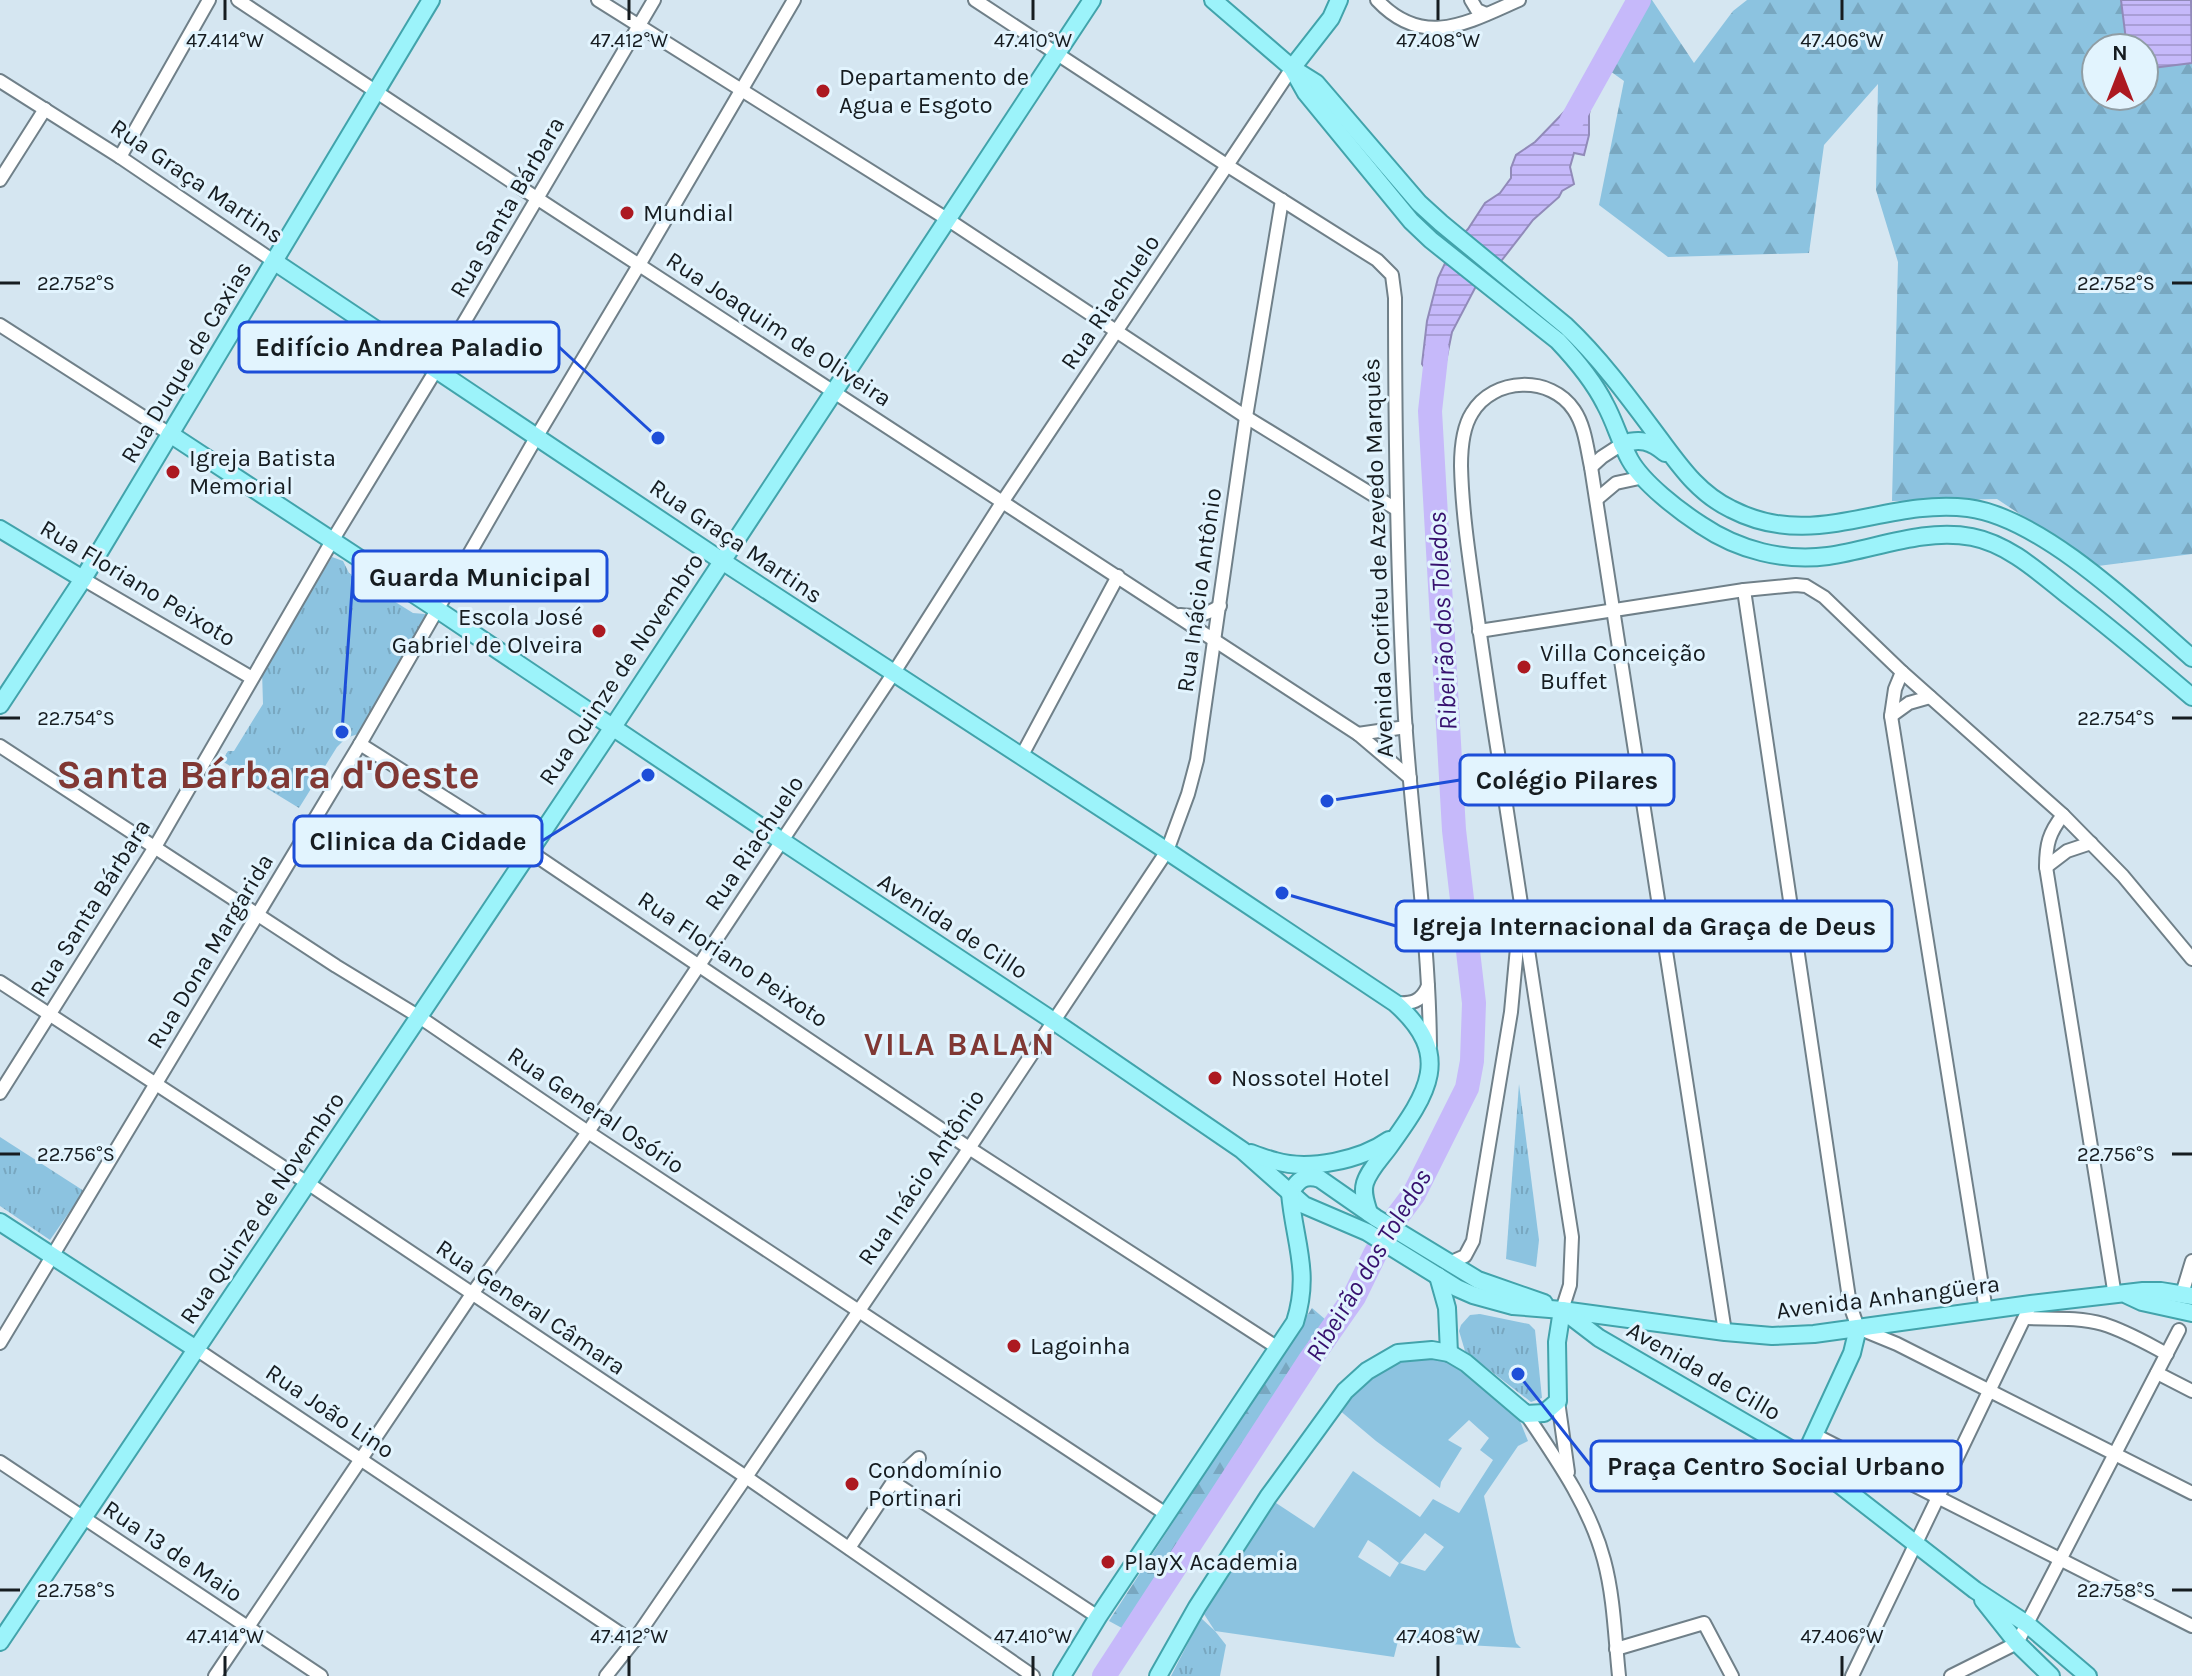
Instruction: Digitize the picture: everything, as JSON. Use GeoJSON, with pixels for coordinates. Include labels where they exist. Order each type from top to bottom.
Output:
{"type":"FeatureCollection","features":[{"type":"Feature","properties":{"kind":"main road","name":"Rua Duque de Caxias"},"geometry":{"type":"LineString","coordinates":[[0,705],[83,579],[431,0]]}},
{"type":"Feature","properties":{"kind":"main road","name":"Rua Quinze de Novembro"},"geometry":{"type":"LineString","coordinates":[[0,1642],[613,727],[1092,0]]}},
{"type":"Feature","properties":{"kind":"main road"},"geometry":{"type":"LineString","coordinates":[[1213,0],[1292,68],[1316,83],[1410,193],[1591,351],[1700,489],[1730,509],[1753,519],[1801,527],[1827,526],[1914,508],[1939,506],[2000,516],[2042,538],[2084,568],[2192,658]]}},
{"type":"Feature","properties":{"kind":"main road"},"geometry":{"type":"LineString","coordinates":[[1292,68],[1331,18],[1339,0]]}},
{"type":"Feature","properties":{"kind":"main road"},"geometry":{"type":"LineString","coordinates":[[1292,68],[1306,93],[1411,221],[1573,357],[1606,405],[1631,462],[1680,510],[1703,527],[1752,550],[1785,557],[1830,555],[1922,536],[1974,538],[2012,554],[2048,579],[2192,697]]}},
{"type":"Feature","properties":{"kind":"main road","name":"Rua Graça Martins"},"geometry":{"type":"LineString","coordinates":[[275,262],[722,561],[1395,1003],[1413,1018],[1424,1035],[1430,1053]]}},
{"type":"Feature","properties":{"kind":"main road","name":"Avenida de Cillo"},"geometry":{"type":"LineString","coordinates":[[170,434],[1052,1020],[1242,1150],[1314,1210],[1350,1223],[1371,1221],[1444,1270],[1457,1288],[1492,1302],[1562,1310],[1599,1338],[1804,1457],[1975,1590],[2027,1624],[2088,1676]]}},
{"type":"Feature","properties":{"kind":"main road"},"geometry":{"type":"LineString","coordinates":[[1622,444],[1649,442],[1676,462]]}},
{"type":"Feature","properties":{"kind":"main road","name":"Rua Floriano Peixoto"},"geometry":{"type":"LineString","coordinates":[[0,529],[83,579]]}},
{"type":"Feature","properties":{"kind":"main road","name":"Avenida Corifeu de Azevedo Marquês"},"geometry":{"type":"LineString","coordinates":[[1371,1221],[1365,1199],[1366,1181],[1414,1112],[1425,1090],[1430,1073],[1430,1053]]}},
{"type":"Feature","properties":{"kind":"main road"},"geometry":{"type":"LineString","coordinates":[[1242,1150],[1277,1162],[1327,1162],[1362,1155],[1399,1133]]}},
{"type":"Feature","properties":{"kind":"main road"},"geometry":{"type":"LineString","coordinates":[[1062,1676],[1295,1322],[1302,1291],[1302,1257],[1290,1193],[1302,1178],[1310,1176],[1320,1179],[1371,1221]]}},
{"type":"Feature","properties":{"kind":"main road","name":"Rua João Lino"},"geometry":{"type":"LineString","coordinates":[[0,1222],[196,1349]]}},
{"type":"Feature","properties":{"kind":"main road"},"geometry":{"type":"LineString","coordinates":[[1444,1270],[1449,1353]]}},
{"type":"Feature","properties":{"kind":"main road","name":"Avenida Anhangüera"},"geometry":{"type":"LineString","coordinates":[[1562,1310],[1772,1336],[1814,1334],[1986,1311],[2028,1311],[2120,1295],[2161,1291],[2187,1295]]}},
{"type":"Feature","properties":{"kind":"main road","name":"Avenida Anhangüera"},"geometry":{"type":"LineString","coordinates":[[2120,1295],[2192,1313]]}},
{"type":"Feature","properties":{"kind":"main road"},"geometry":{"type":"LineString","coordinates":[[1158,1676],[1197,1607],[1268,1497],[1345,1391],[1367,1371],[1398,1353],[1432,1350],[1449,1353],[1466,1363],[1526,1414],[1544,1413],[1558,1401],[1557,1342],[1562,1310]]}},
{"type":"Feature","properties":{"kind":"main road"},"geometry":{"type":"LineString","coordinates":[[1804,1457],[1852,1353],[1858,1328]]}},
{"type":"Feature","properties":{"kind":"main road","name":"Avenida de Cillo"},"geometry":{"type":"LineString","coordinates":[[1975,1590],[2017,1643],[2051,1676]]}},
{"type":"Feature","properties":{"kind":"street"},"geometry":{"type":"LineString","coordinates":[[120,157],[209,0]]}},
{"type":"Feature","properties":{"kind":"street","name":"Rua Joaquim de Oliveira"},"geometry":{"type":"LineString","coordinates":[[238,0],[1358,734],[1410,778]]}},
{"type":"Feature","properties":{"kind":"street"},"geometry":{"type":"LineString","coordinates":[[598,0],[947,219],[1246,417],[1396,509]]}},
{"type":"Feature","properties":{"kind":"street","name":"Rua Santa Bárbara"},"geometry":{"type":"LineString","coordinates":[[0,1093],[155,847],[332,541],[654,0]]}},
{"type":"Feature","properties":{"kind":"street","name":"Rua Dona Margarida"},"geometry":{"type":"LineString","coordinates":[[0,1343],[360,744],[794,0]]}},
{"type":"Feature","properties":{"kind":"street"},"geometry":{"type":"LineString","coordinates":[[975,0],[1282,200]]}},
{"type":"Feature","properties":{"kind":"street"},"geometry":{"type":"LineString","coordinates":[[1377,0],[1400,20],[1421,27],[1446,28],[1519,0]]}},
{"type":"Feature","properties":{"kind":"street"},"geometry":{"type":"LineString","coordinates":[[1471,0],[1477,10],[1486,14]]}},
{"type":"Feature","properties":{"kind":"street","name":"Rua Riachuelo"},"geometry":{"type":"LineString","coordinates":[[215,1676],[472,1294],[588,1132],[1292,68]]}},
{"type":"Feature","properties":{"kind":"street","name":"Rua Graça Martins"},"geometry":{"type":"LineString","coordinates":[[0,81],[120,157],[275,262]]}},
{"type":"Feature","properties":{"kind":"street"},"geometry":{"type":"LineString","coordinates":[[0,180],[45,109]]}},
{"type":"Feature","properties":{"kind":"street","name":"Avenida Corifeu de Azevedo Marquês"},"geometry":{"type":"LineString","coordinates":[[1282,200],[1377,260],[1392,275],[1395,298],[1396,509],[1406,727],[1429,983],[1430,1053]]}},
{"type":"Feature","properties":{"kind":"street","name":"Rua Inácio Antônio"},"geometry":{"type":"LineString","coordinates":[[606,1676],[633,1642],[746,1477],[1167,851],[1197,760],[1246,417],[1282,200]]}},
{"type":"Feature","properties":{"kind":"street"},"geometry":{"type":"LineString","coordinates":[[0,325],[170,434]]}},
{"type":"Feature","properties":{"kind":"street"},"geometry":{"type":"LineString","coordinates":[[1562,1310],[1570,1285],[1572,1237],[1464,524],[1461,462],[1465,430],[1472,412],[1492,393],[1509,387],[1536,386],[1554,391],[1570,404],[1581,421],[1597,499],[1725,1332]]}},
{"type":"Feature","properties":{"kind":"street"},"geometry":{"type":"LineString","coordinates":[[1591,467],[1622,444]]}},
{"type":"Feature","properties":{"kind":"street"},"geometry":{"type":"LineString","coordinates":[[1597,499],[1616,483],[1644,477]]}},
{"type":"Feature","properties":{"kind":"street"},"geometry":{"type":"LineString","coordinates":[[1021,757],[1118,576]]}},
{"type":"Feature","properties":{"kind":"street","name":"Rua Floriano Peixoto"},"geometry":{"type":"LineString","coordinates":[[83,579],[252,678]]}},
{"type":"Feature","properties":{"kind":"street"},"geometry":{"type":"LineString","coordinates":[[1479,631],[1744,590],[1796,585],[1815,590],[2063,815],[2160,918],[2192,959]]}},
{"type":"Feature","properties":{"kind":"street"},"geometry":{"type":"LineString","coordinates":[[1744,590],[1850,1305],[1858,1328],[1897,1344],[2192,1493]]}},
{"type":"Feature","properties":{"kind":"street"},"geometry":{"type":"LineString","coordinates":[[1177,615],[1206,615],[1220,606]]}},
{"type":"Feature","properties":{"kind":"street"},"geometry":{"type":"LineString","coordinates":[[1902,672],[1895,689],[1891,716],[1986,1311]]}},
{"type":"Feature","properties":{"kind":"street"},"geometry":{"type":"LineString","coordinates":[[1891,716],[1909,703],[1930,697]]}},
{"type":"Feature","properties":{"kind":"street"},"geometry":{"type":"LineString","coordinates":[[1358,734],[1406,727]]}},
{"type":"Feature","properties":{"kind":"street","name":"Rua Floriano Peixoto"},"geometry":{"type":"LineString","coordinates":[[360,744],[529,851],[969,1148],[1278,1348]]}},
{"type":"Feature","properties":{"kind":"street","name":"Rua General Osório"},"geometry":{"type":"LineString","coordinates":[[0,746],[418,1016],[1166,1514]]}},
{"type":"Feature","properties":{"kind":"street"},"geometry":{"type":"LineString","coordinates":[[2063,815],[2046,845],[2046,867],[2120,1295]]}},
{"type":"Feature","properties":{"kind":"street"},"geometry":{"type":"LineString","coordinates":[[2046,867],[2067,851],[2091,843]]}},
{"type":"Feature","properties":{"kind":"street"},"geometry":{"type":"LineString","coordinates":[[1444,1270],[1465,1256],[1473,1241],[1511,1012],[1521,903]]}},
{"type":"Feature","properties":{"kind":"street","name":"Rua General Câmara"},"geometry":{"type":"LineString","coordinates":[[0,982],[309,1184],[746,1477],[1033,1676]]}},
{"type":"Feature","properties":{"kind":"street"},"geometry":{"type":"LineString","coordinates":[[1395,1003],[1418,1001],[1429,983]]}},
{"type":"Feature","properties":{"kind":"street"},"geometry":{"type":"LineString","coordinates":[[1511,1012],[1524,1009],[1537,1013]]}},
{"type":"Feature","properties":{"kind":"street"},"geometry":{"type":"LineString","coordinates":[[2187,1295],[2192,1261]]}},
{"type":"Feature","properties":{"kind":"street"},"geometry":{"type":"LineString","coordinates":[[1852,1676],[2028,1311],[2100,1323],[2167,1354]]}},
{"type":"Feature","properties":{"kind":"street"},"geometry":{"type":"LineString","coordinates":[[1951,1676],[2017,1643],[2179,1330]]}},
{"type":"Feature","properties":{"kind":"street","name":"Rua João Lino"},"geometry":{"type":"LineString","coordinates":[[196,1349],[633,1642]]}},
{"type":"Feature","properties":{"kind":"street"},"geometry":{"type":"LineString","coordinates":[[2157,1373],[2192,1391]]}},
{"type":"Feature","properties":{"kind":"street"},"geometry":{"type":"LineString","coordinates":[[1558,1401],[1569,1479]]}},
{"type":"Feature","properties":{"kind":"street"},"geometry":{"type":"LineString","coordinates":[[1526,1414],[1569,1479],[1596,1534],[1604,1562],[1619,1676]]}},
{"type":"Feature","properties":{"kind":"street"},"geometry":{"type":"LineString","coordinates":[[1815,1435],[2192,1626]]}},
{"type":"Feature","properties":{"kind":"street"},"geometry":{"type":"LineString","coordinates":[[849,1548],[893,1482],[919,1458]]}},
{"type":"Feature","properties":{"kind":"street","name":"Rua 13 de Maio"},"geometry":{"type":"LineString","coordinates":[[0,1462],[321,1676]]}},
{"type":"Feature","properties":{"kind":"street"},"geometry":{"type":"LineString","coordinates":[[893,1482],[1098,1617]]}},
{"type":"Feature","properties":{"kind":"street"},"geometry":{"type":"LineString","coordinates":[[1616,1649],[1704,1623],[1732,1676]]}},
{"type":"Feature","properties":{"kind":"green space"},"geometry":{"type":"Polygon","coordinates":[[[1639,0],[1652,0],[1694,63],[1733,11],[1747,0],[2192,0],[2192,554],[2098,566],[1997,499],[1892,501],[1898,262],[1876,190],[1878,84],[1824,145],[1809,253],[1668,257],[1599,205],[1624,81],[1603,66],[1639,0]]]}},
{"type":"Feature","properties":{"kind":"green space"},"geometry":{"type":"Polygon","coordinates":[[[332,557],[343,561],[349,573],[413,613],[425,614],[429,618],[361,733],[346,738],[337,747],[299,808],[222,761],[228,751],[234,751],[263,704],[262,671],[332,557]]]}},
{"type":"Feature","properties":{"kind":"green space"},"geometry":{"type":"Polygon","coordinates":[[[1519,1084],[1539,1240],[1536,1267],[1506,1259],[1519,1084]]]}},
{"type":"Feature","properties":{"kind":"green space"},"geometry":{"type":"Polygon","coordinates":[[[0,1137],[84,1191],[50,1240],[0,1206],[0,1137]]]}},
{"type":"Feature","properties":{"kind":"green space"},"geometry":{"type":"Polygon","coordinates":[[[1312,1308],[1333,1326],[1131,1633],[1109,1621],[1312,1308]]]}},
{"type":"Feature","properties":{"kind":"green space"},"geometry":{"type":"Polygon","coordinates":[[[1480,1314],[1529,1324],[1535,1330],[1542,1398],[1531,1402],[1465,1351],[1459,1331],[1461,1325],[1470,1315],[1480,1314]]]}},
{"type":"Feature","properties":{"kind":"green space"},"geometry":{"type":"Polygon","coordinates":[[[1402,1357],[1445,1357],[1518,1416],[1528,1441],[1518,1446],[1484,1496],[1513,1631],[1521,1648],[1431,1643],[1399,1637],[1394,1657],[1215,1631],[1200,1608],[1273,1501],[1314,1528],[1353,1471],[1420,1517],[1433,1499],[1459,1513],[1493,1460],[1480,1450],[1489,1438],[1469,1420],[1448,1440],[1462,1448],[1440,1488],[1338,1409],[1367,1373],[1402,1357]],[[1425,1533],[1400,1563],[1425,1571],[1444,1547],[1425,1533]],[[1368,1540],[1358,1557],[1390,1577],[1399,1563],[1368,1540]]]}},
{"type":"Feature","properties":{"kind":"green space"},"geometry":{"type":"Polygon","coordinates":[[[1201,1618],[1226,1645],[1220,1676],[1171,1676],[1201,1618]]]}},
{"type":"Feature","properties":{"kind":"shaded area"},"geometry":{"type":"Polygon","coordinates":[[[2121,0],[2191,0],[2192,63],[2160,67],[2160,32],[2125,32],[2121,0]]]}},
{"type":"Feature","properties":{"kind":"shaded area"},"geometry":{"type":"Polygon","coordinates":[[[1581,90],[1592,99],[1584,155],[1574,153],[1570,167],[1574,184],[1562,191],[1533,220],[1502,260],[1486,267],[1452,332],[1444,371],[1433,380],[1422,364],[1427,321],[1438,278],[1455,242],[1485,203],[1500,193],[1511,178],[1516,155],[1535,142],[1581,90]]]}},
{"type":"Feature","properties":{"kind":"waterway","name":"Ribeirão dos Toledos"},"geometry":{"type":"LineString","coordinates":[[1571,122],[1639,0]]}},
{"type":"Feature","properties":{"kind":"waterway","name":"Ribeirão dos Toledos"},"geometry":{"type":"LineString","coordinates":[[1104,1676],[1354,1297],[1375,1254],[1414,1194],[1467,1088],[1472,1061],[1474,1003],[1454,830],[1430,411],[1437,349]]}},
{"type":"Feature","properties":{"kind":"place","name":"Departamento de Agua e Esgoto"},"geometry":{"type":"Point","coordinates":[823,91]}},
{"type":"Feature","properties":{"kind":"place","name":"Mundial"},"geometry":{"type":"Point","coordinates":[627,213]}},
{"type":"Feature","properties":{"kind":"place","name":"Edifício Andrea Paladio"},"geometry":{"type":"Point","coordinates":[658,438]}},
{"type":"Feature","properties":{"kind":"place","name":"Igreja Batista Memorial"},"geometry":{"type":"Point","coordinates":[173,472]}},
{"type":"Feature","properties":{"kind":"place","name":"Escola José Gabriel de Olveira"},"geometry":{"type":"Point","coordinates":[599,631]}},
{"type":"Feature","properties":{"kind":"place","name":"Villa Conceição Buffet"},"geometry":{"type":"Point","coordinates":[1524,667]}},
{"type":"Feature","properties":{"kind":"place","name":"Guarda Municipal"},"geometry":{"type":"Point","coordinates":[342,732]}},
{"type":"Feature","properties":{"kind":"place","name":"Clinica da Cidade"},"geometry":{"type":"Point","coordinates":[648,775]}},
{"type":"Feature","properties":{"kind":"place","name":"Colégio Pilares"},"geometry":{"type":"Point","coordinates":[1327,801]}},
{"type":"Feature","properties":{"kind":"place","name":"Igreja Internacional da Graça de Deus"},"geometry":{"type":"Point","coordinates":[1282,893]}},
{"type":"Feature","properties":{"kind":"place","name":"Nossotel Hotel"},"geometry":{"type":"Point","coordinates":[1215,1078]}},
{"type":"Feature","properties":{"kind":"place","name":"Lagoinha"},"geometry":{"type":"Point","coordinates":[1014,1346]}},
{"type":"Feature","properties":{"kind":"place","name":"Praça Centro Social Urbano"},"geometry":{"type":"Point","coordinates":[1518,1374]}},
{"type":"Feature","properties":{"kind":"place","name":"Condomínio Portinari"},"geometry":{"type":"Point","coordinates":[852,1484]}},
{"type":"Feature","properties":{"kind":"place","name":"PlayX Academia"},"geometry":{"type":"Point","coordinates":[1108,1562]}},
{"type":"Feature","properties":{"kind":"district","name":"Santa Bárbara d'Oeste"},"geometry":{"type":"Point","coordinates":[268,774]}},
{"type":"Feature","properties":{"kind":"district","name":"VILA BALAN"},"geometry":{"type":"Point","coordinates":[960,1044]}}]}
